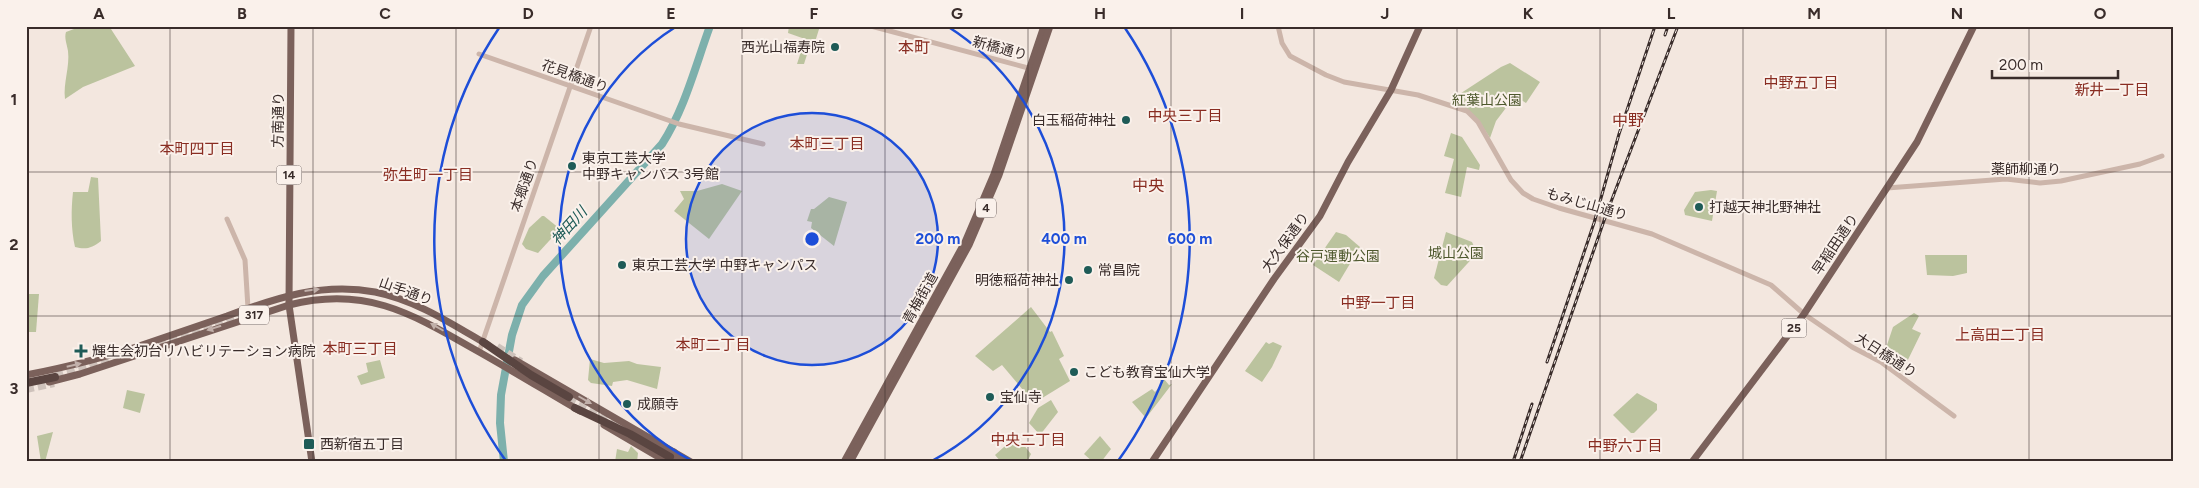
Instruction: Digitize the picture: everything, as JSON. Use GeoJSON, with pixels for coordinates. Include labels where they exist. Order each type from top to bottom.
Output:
{"type":"FeatureCollection","features":[{"type":"Feature","properties":{"kind":"highway"},"geometry":{"type":"LineString","coordinates":[[483,342],[502,358],[569,397]]}},
{"type":"Feature","properties":{"kind":"highway"},"geometry":{"type":"LineString","coordinates":[[26,383],[55,375]]}},
{"type":"Feature","properties":{"kind":"highway"},"geometry":{"type":"LineString","coordinates":[[575,408],[630,434],[671,458]]}},
{"type":"Feature","properties":{"kind":"main road","name":"方南通り"},"geometry":{"type":"LineString","coordinates":[[291,26],[288,295],[312,462]]}},
{"type":"Feature","properties":{"kind":"main road","name":"青梅街道"},"geometry":{"type":"LineString","coordinates":[[850,462],[969,245],[999,175],[1033,69],[1044,26]]}},
{"type":"Feature","properties":{"kind":"main road","name":"青梅街道"},"geometry":{"type":"LineString","coordinates":[[844,462],[965,242],[994,174],[1050,26]]}},
{"type":"Feature","properties":{"kind":"main road","name":"大久保通り"},"geometry":{"type":"LineString","coordinates":[[1152,462],[1274,279],[1320,216],[1348,162],[1391,90],[1420,26]]}},
{"type":"Feature","properties":{"kind":"main road","name":"早稲田通り"},"geometry":{"type":"LineString","coordinates":[[1692,462],[1804,314],[1887,188],[1921,135],[1974,26]]}},
{"type":"Feature","properties":{"kind":"main road","name":"山手通り"},"geometry":{"type":"LineString","coordinates":[[26,375],[78,365],[146,344],[288,295],[328,289],[376,292],[421,308],[483,342]]}},
{"type":"Feature","properties":{"kind":"main road","name":"山手通り"},"geometry":{"type":"LineString","coordinates":[[26,383],[80,374],[289,305],[331,298],[380,304],[422,319],[479,352],[502,358]]}},
{"type":"Feature","properties":{"kind":"main road"},"geometry":{"type":"LineString","coordinates":[[512,364],[575,408]]}},
{"type":"Feature","properties":{"kind":"main road"},"geometry":{"type":"LineString","coordinates":[[512,364],[671,458],[691,462]]}},
{"type":"Feature","properties":{"kind":"street","name":"本郷通り"},"geometry":{"type":"LineString","coordinates":[[479,352],[591,26]]}},
{"type":"Feature","properties":{"kind":"street","name":"新橋通り"},"geometry":{"type":"LineString","coordinates":[[871,26],[1033,69]]}},
{"type":"Feature","properties":{"kind":"street","name":"もみじ山通り"},"geometry":{"type":"LineString","coordinates":[[1278,26],[1284,48],[1298,62],[1344,82],[1391,90],[1450,104],[1471,114],[1478,122],[1508,176],[1527,196],[1559,208],[1652,234],[1724,263],[1771,285],[1804,314]]}},
{"type":"Feature","properties":{"kind":"street","name":"花見橋通り"},"geometry":{"type":"LineString","coordinates":[[480,54],[663,119],[763,144]]}},
{"type":"Feature","properties":{"kind":"street","name":"薬師柳通り"},"geometry":{"type":"LineString","coordinates":[[1887,188],[2006,179],[2040,183],[2070,180],[2140,164],[2162,156]]}},
{"type":"Feature","properties":{"kind":"street"},"geometry":{"type":"LineString","coordinates":[[227,219],[245,260],[248,308]]}},
{"type":"Feature","properties":{"kind":"street","name":"大日橋通り"},"geometry":{"type":"LineString","coordinates":[[1804,314],[1852,347],[1881,362],[1954,416]]}},
{"type":"Feature","properties":{"kind":"green space"},"geometry":{"type":"Polygon","coordinates":[[[82,26],[109,26],[135,66],[83,87],[65,99],[68,51],[65,34],[82,26]]]}},
{"type":"Feature","properties":{"kind":"green space"},"geometry":{"type":"Polygon","coordinates":[[[789,26],[820,26],[815,42],[811,42],[804,64],[797,64],[805,39],[788,33],[789,26]]]}},
{"type":"Feature","properties":{"kind":"green space","name":"紅葉山公園"},"geometry":{"type":"Polygon","coordinates":[[[1510,63],[1540,82],[1526,103],[1515,96],[1496,121],[1490,138],[1475,116],[1453,103],[1452,99],[1510,63]]]}},
{"type":"Feature","properties":{"kind":"green space"},"geometry":{"type":"Polygon","coordinates":[[[1451,133],[1462,137],[1480,165],[1479,170],[1467,167],[1461,197],[1445,193],[1454,159],[1444,156],[1451,133]]]}},
{"type":"Feature","properties":{"kind":"green space"},"geometry":{"type":"Polygon","coordinates":[[[91,177],[98,178],[101,241],[89,248],[79,248],[75,247],[73,233],[73,192],[88,192],[91,177]]]}},
{"type":"Feature","properties":{"kind":"green space"},"geometry":{"type":"Polygon","coordinates":[[[722,184],[742,191],[709,239],[674,211],[684,199],[680,191],[697,191],[722,184]]]}},
{"type":"Feature","properties":{"kind":"green space"},"geometry":{"type":"Polygon","coordinates":[[[1717,191],[1712,221],[1685,215],[1684,210],[1695,192],[1717,191]]]}},
{"type":"Feature","properties":{"kind":"green space"},"geometry":{"type":"Polygon","coordinates":[[[829,197],[847,202],[834,246],[811,228],[812,222],[807,221],[811,209],[814,209],[829,197]]]}},
{"type":"Feature","properties":{"kind":"green space"},"geometry":{"type":"Polygon","coordinates":[[[542,216],[560,229],[538,253],[526,249],[522,244],[529,228],[542,216]]]}},
{"type":"Feature","properties":{"kind":"green space","name":"谷戸運動公園"},"geometry":{"type":"Polygon","coordinates":[[[1336,232],[1346,235],[1360,247],[1339,282],[1313,265],[1336,232]]]}},
{"type":"Feature","properties":{"kind":"green space","name":"城山公園"},"geometry":{"type":"Polygon","coordinates":[[[1446,232],[1472,242],[1477,253],[1447,286],[1441,285],[1434,278],[1446,232]]]}},
{"type":"Feature","properties":{"kind":"green space"},"geometry":{"type":"Polygon","coordinates":[[[1925,255],[1967,255],[1967,273],[1953,276],[1927,275],[1925,255]]]}},
{"type":"Feature","properties":{"kind":"green space"},"geometry":{"type":"Polygon","coordinates":[[[26,294],[39,294],[36,332],[26,332],[26,294]]]}},
{"type":"Feature","properties":{"kind":"green space"},"geometry":{"type":"Polygon","coordinates":[[[1031,307],[1050,332],[1052,331],[1064,356],[1059,359],[1070,381],[1034,403],[1002,365],[993,371],[975,356],[1031,307]]]}},
{"type":"Feature","properties":{"kind":"green space"},"geometry":{"type":"Polygon","coordinates":[[[1914,313],[1919,316],[1912,329],[1921,333],[1902,372],[1892,365],[1896,359],[1885,351],[1893,327],[1914,313]]]}},
{"type":"Feature","properties":{"kind":"green space"},"geometry":{"type":"Polygon","coordinates":[[[1266,342],[1269,344],[1273,342],[1282,346],[1262,382],[1245,371],[1266,342]]]}},
{"type":"Feature","properties":{"kind":"green space"},"geometry":{"type":"Polygon","coordinates":[[[590,359],[604,363],[629,361],[661,367],[657,389],[627,380],[613,382],[612,386],[591,383],[588,380],[590,359]]]}},
{"type":"Feature","properties":{"kind":"green space"},"geometry":{"type":"Polygon","coordinates":[[[380,360],[385,378],[361,385],[357,376],[368,372],[366,363],[380,360]]]}},
{"type":"Feature","properties":{"kind":"green space"},"geometry":{"type":"Polygon","coordinates":[[[1164,379],[1169,385],[1172,384],[1146,418],[1132,402],[1152,389],[1155,392],[1162,384],[1160,380],[1164,379]]]}},
{"type":"Feature","properties":{"kind":"green space"},"geometry":{"type":"Polygon","coordinates":[[[127,390],[145,394],[140,413],[123,408],[127,390]]]}},
{"type":"Feature","properties":{"kind":"green space"},"geometry":{"type":"Polygon","coordinates":[[[1637,393],[1657,404],[1657,410],[1634,433],[1631,433],[1613,415],[1637,393]]]}},
{"type":"Feature","properties":{"kind":"green space"},"geometry":{"type":"Polygon","coordinates":[[[1051,400],[1058,412],[1040,435],[1029,423],[1038,408],[1051,400]]]}},
{"type":"Feature","properties":{"kind":"green space"},"geometry":{"type":"Polygon","coordinates":[[[53,432],[45,462],[41,462],[37,436],[53,432]]]}},
{"type":"Feature","properties":{"kind":"green space"},"geometry":{"type":"Polygon","coordinates":[[[1100,436],[1111,449],[1101,462],[1093,462],[1084,454],[1100,436]]]}},
{"type":"Feature","properties":{"kind":"green space"},"geometry":{"type":"Polygon","coordinates":[[[1014,438],[1019,439],[1031,454],[1027,462],[1001,462],[995,455],[1014,438]]]}},
{"type":"Feature","properties":{"kind":"green space"},"geometry":{"type":"Polygon","coordinates":[[[631,446],[638,453],[637,462],[615,462],[617,449],[628,452],[631,446]]]}},
{"type":"Feature","properties":{"kind":"waterway","name":"神田川"},"geometry":{"type":"LineString","coordinates":[[504,462],[500,423],[501,395],[512,335],[522,305],[543,276],[662,144],[683,102],[710,26]]}},
{"type":"Feature","properties":{"kind":"tunnel"},"geometry":{"type":"LineString","coordinates":[[90,367],[246,316]]}},
{"type":"Feature","properties":{"kind":"tunnel"},"geometry":{"type":"LineString","coordinates":[[497,347],[521,362]]}},
{"type":"Feature","properties":{"kind":"tunnel"},"geometry":{"type":"LineString","coordinates":[[55,374],[94,363]]}},
{"type":"Feature","properties":{"kind":"tunnel"},"geometry":{"type":"LineString","coordinates":[[26,389],[54,383]]}},
{"type":"Feature","properties":{"kind":"tunnel"},"geometry":{"type":"LineString","coordinates":[[569,397],[620,424]]}},
{"type":"Feature","properties":{"kind":"railway"},"geometry":{"type":"LineString","coordinates":[[1547,362],[1594,223],[1619,134],[1655,26]]}},
{"type":"Feature","properties":{"kind":"railway"},"geometry":{"type":"LineString","coordinates":[[1665,35],[1668,26]]}},
{"type":"Feature","properties":{"kind":"railway"},"geometry":{"type":"LineString","coordinates":[[1520,462],[1606,215],[1678,26]]}},
{"type":"Feature","properties":{"kind":"railway"},"geometry":{"type":"LineString","coordinates":[[1513,462],[1532,404]]}},
{"type":"Feature","properties":{"kind":"place","name":"西光山福寿院"},"geometry":{"type":"Point","coordinates":[835,47]}},
{"type":"Feature","properties":{"kind":"place","name":"白玉稲荷神社"},"geometry":{"type":"Point","coordinates":[1126,120]}},
{"type":"Feature","properties":{"kind":"place","name":"東京工芸大学 中野キャンパス 3号館"},"geometry":{"type":"Point","coordinates":[572,166]}},
{"type":"Feature","properties":{"kind":"place","name":"打越天神北野神社"},"geometry":{"type":"Point","coordinates":[1699,207]}},
{"type":"Feature","properties":{"kind":"place","name":"東京工芸大学 中野キャンパス"},"geometry":{"type":"Point","coordinates":[622,265]}},
{"type":"Feature","properties":{"kind":"place","name":"常昌院"},"geometry":{"type":"Point","coordinates":[1088,270]}},
{"type":"Feature","properties":{"kind":"place","name":"明徳稲荷神社"},"geometry":{"type":"Point","coordinates":[1069,280]}},
{"type":"Feature","properties":{"kind":"place","name":"輝生会初台リハビリテーション病院"},"geometry":{"type":"Point","coordinates":[81,351]}},
{"type":"Feature","properties":{"kind":"place","name":"こども教育宝仙大学"},"geometry":{"type":"Point","coordinates":[1074,372]}},
{"type":"Feature","properties":{"kind":"place","name":"宝仙寺"},"geometry":{"type":"Point","coordinates":[990,397]}},
{"type":"Feature","properties":{"kind":"place","name":"成願寺"},"geometry":{"type":"Point","coordinates":[627,404]}},
{"type":"Feature","properties":{"kind":"place","name":"西新宿五丁目"},"geometry":{"type":"Point","coordinates":[309,444]}},
{"type":"Feature","properties":{"kind":"district","name":"本町"},"geometry":{"type":"Point","coordinates":[914,47]}},
{"type":"Feature","properties":{"kind":"district","name":"中野五丁目"},"geometry":{"type":"Point","coordinates":[1801,83]}},
{"type":"Feature","properties":{"kind":"district","name":"新井一丁目"},"geometry":{"type":"Point","coordinates":[2112,90]}},
{"type":"Feature","properties":{"kind":"district","name":"中央三丁目"},"geometry":{"type":"Point","coordinates":[1185,116]}},
{"type":"Feature","properties":{"kind":"district","name":"中野"},"geometry":{"type":"Point","coordinates":[1628,120]}},
{"type":"Feature","properties":{"kind":"district","name":"本町三丁目"},"geometry":{"type":"Point","coordinates":[827,144]}},
{"type":"Feature","properties":{"kind":"district","name":"本町四丁目"},"geometry":{"type":"Point","coordinates":[197,149]}},
{"type":"Feature","properties":{"kind":"district","name":"弥生町一丁目"},"geometry":{"type":"Point","coordinates":[428,175]}},
{"type":"Feature","properties":{"kind":"district","name":"中央"},"geometry":{"type":"Point","coordinates":[1148,185]}},
{"type":"Feature","properties":{"kind":"district","name":"中野一丁目"},"geometry":{"type":"Point","coordinates":[1378,303]}},
{"type":"Feature","properties":{"kind":"district","name":"上高田二丁目"},"geometry":{"type":"Point","coordinates":[2000,335]}},
{"type":"Feature","properties":{"kind":"district","name":"本町二丁目"},"geometry":{"type":"Point","coordinates":[713,345]}},
{"type":"Feature","properties":{"kind":"district","name":"本町三丁目"},"geometry":{"type":"Point","coordinates":[360,349]}},
{"type":"Feature","properties":{"kind":"district","name":"中央二丁目"},"geometry":{"type":"Point","coordinates":[1028,440]}},
{"type":"Feature","properties":{"kind":"district","name":"中野六丁目"},"geometry":{"type":"Point","coordinates":[1625,446]}}]}
